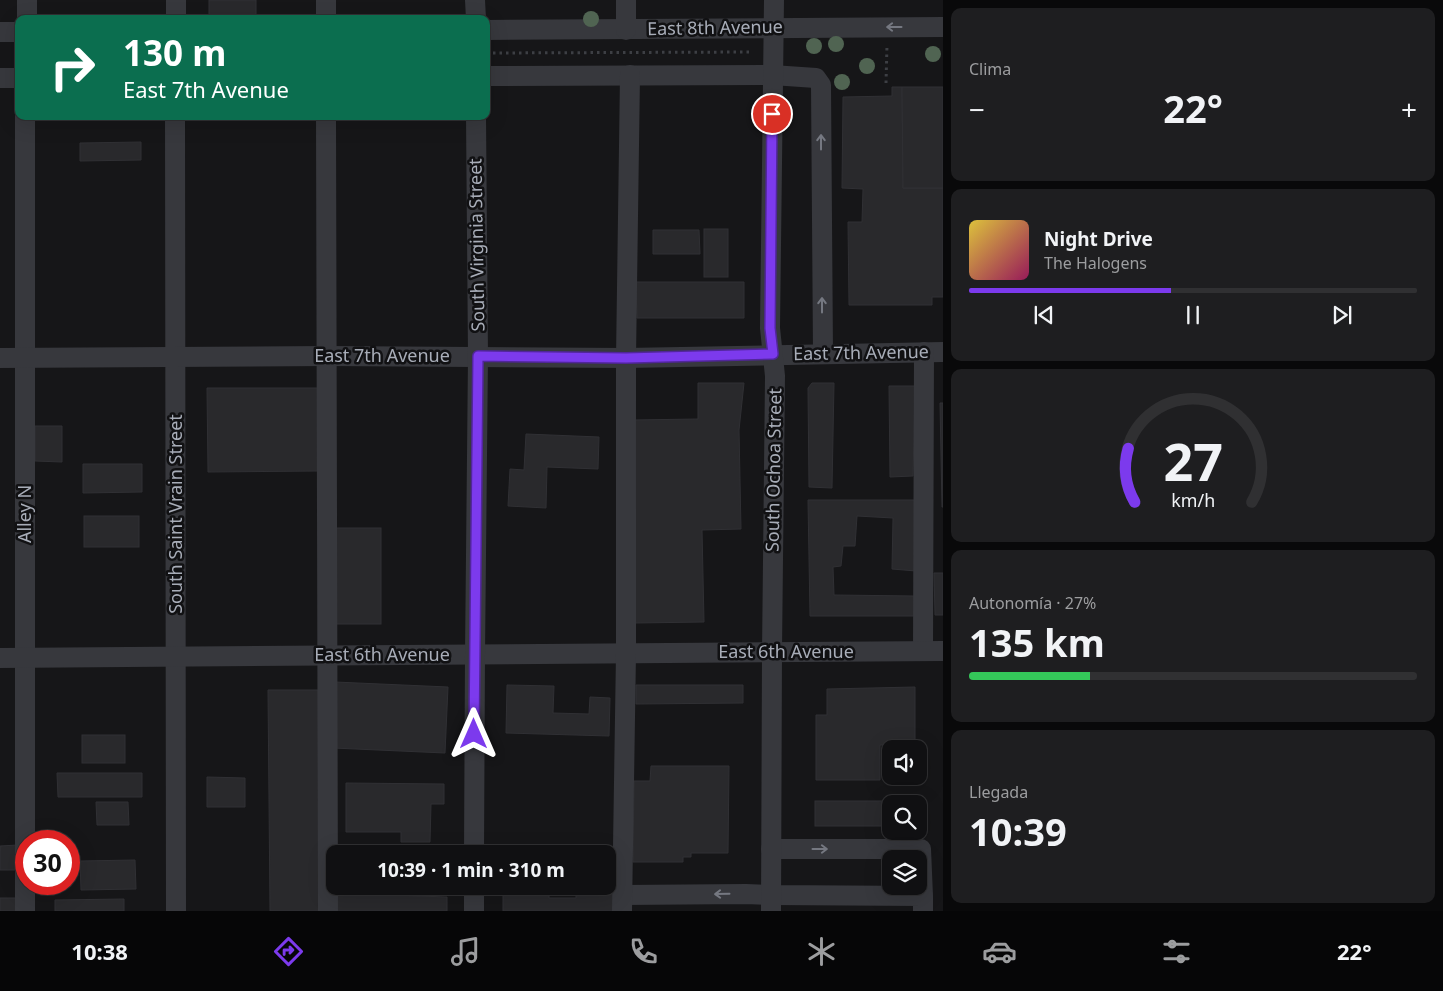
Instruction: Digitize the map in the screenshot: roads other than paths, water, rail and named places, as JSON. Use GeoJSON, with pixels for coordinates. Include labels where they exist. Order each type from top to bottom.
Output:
{"type":"FeatureCollection","features":[{"type":"Feature","properties":{"kind":"street"},"geometry":{"type":"LineString","coordinates":[[27,0],[27,15]]}},
{"type":"Feature","properties":{"kind":"street"},"geometry":{"type":"LineString","coordinates":[[176,0],[176,15]]}},
{"type":"Feature","properties":{"kind":"street"},"geometry":{"type":"LineString","coordinates":[[326,0],[326,15]]}},
{"type":"Feature","properties":{"kind":"street"},"geometry":{"type":"LineString","coordinates":[[476,0],[476,15]]}},
{"type":"Feature","properties":{"kind":"street"},"geometry":{"type":"LineString","coordinates":[[626,0],[626,30]]}},
{"type":"Feature","properties":{"kind":"street","name":"South Ochoa Street"},"geometry":{"type":"LineString","coordinates":[[771,903],[775,376],[770,328],[772,27],[774,0]]}},
{"type":"Feature","properties":{"kind":"street","name":"East 8th Avenue"},"geometry":{"type":"LineString","coordinates":[[490,30],[943,27]]}},
{"type":"Feature","properties":{"kind":"street"},"geometry":{"type":"LineString","coordinates":[[0,32],[15,32]]}},
{"type":"Feature","properties":{"kind":"street"},"geometry":{"type":"LineString","coordinates":[[630,75],[626,358],[626,653],[623,903],[746,894],[771,903],[923,904],[922,850],[771,849]]}},
{"type":"Feature","properties":{"kind":"street"},"geometry":{"type":"LineString","coordinates":[[490,76],[630,75],[816,78],[820,85],[823,353]]}},
{"type":"Feature","properties":{"kind":"street"},"geometry":{"type":"LineString","coordinates":[[0,78],[15,78]]}},
{"type":"Feature","properties":{"kind":"street","name":"Alley N"},"geometry":{"type":"LineString","coordinates":[[25,120],[25,911]]}},
{"type":"Feature","properties":{"kind":"street","name":"South Saint Vrain Street"},"geometry":{"type":"LineString","coordinates":[[175,120],[176,911]]}},
{"type":"Feature","properties":{"kind":"street"},"geometry":{"type":"LineString","coordinates":[[326,120],[328,911]]}},
{"type":"Feature","properties":{"kind":"street","name":"South Virginia Street"},"geometry":{"type":"LineString","coordinates":[[474,845],[474,655],[478,356],[476,120]]}},
{"type":"Feature","properties":{"kind":"street"},"geometry":{"type":"LineString","coordinates":[[923,651],[934,352]]}},
{"type":"Feature","properties":{"kind":"street","name":"East 7th Avenue"},"geometry":{"type":"LineString","coordinates":[[0,358],[478,356],[626,358],[934,352]]}},
{"type":"Feature","properties":{"kind":"street","name":"East 6th Avenue"},"geometry":{"type":"LineString","coordinates":[[0,658],[943,651]]}},
{"type":"Feature","properties":{"kind":"street"},"geometry":{"type":"LineString","coordinates":[[474,895],[474,911]]}}]}
